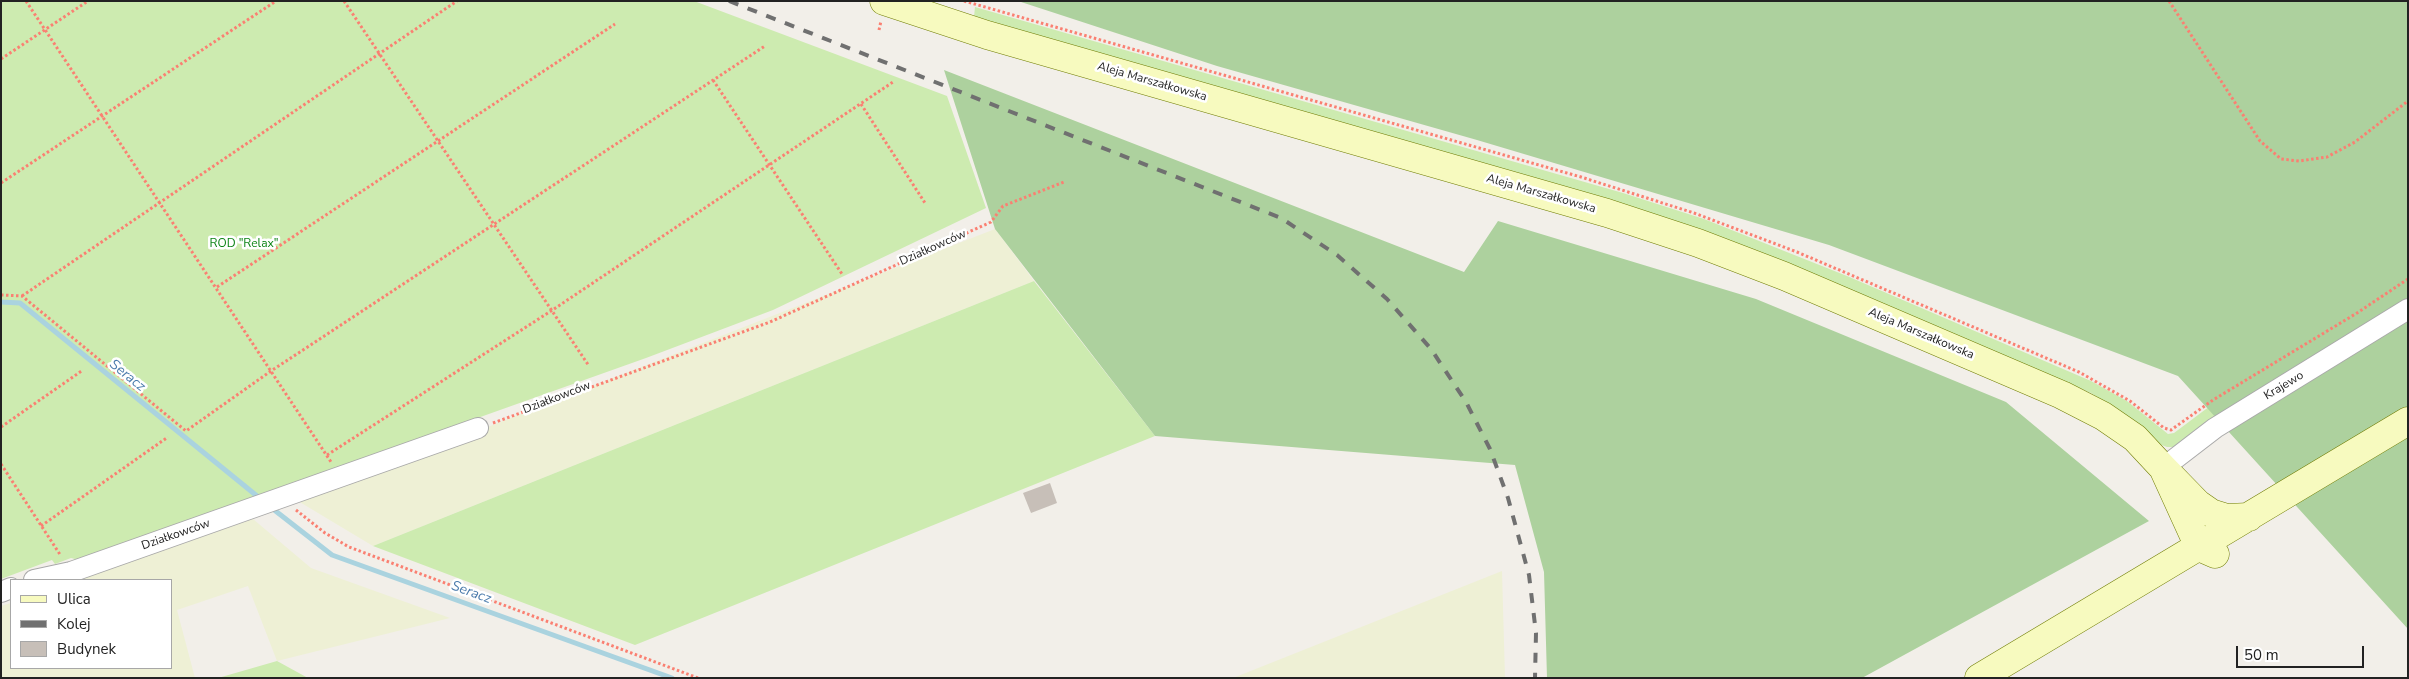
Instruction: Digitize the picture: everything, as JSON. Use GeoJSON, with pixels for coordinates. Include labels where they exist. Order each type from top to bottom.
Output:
{"type":"FeatureCollection","features":[{"type":"Feature","properties":{"kind":"main road","name":"Aleja Marszałkowska"},"geometry":{"type":"LineString","coordinates":[[884,1],[987,35],[1607,213],[1698,242],[1784,276],[2062,395],[2103,416],[2135,438],[2198,504],[2211,521],[2211,546]]}},
{"type":"Feature","properties":{"kind":"main road"},"geometry":{"type":"LineString","coordinates":[[2008,678],[2211,546],[2249,517],[2408,421]]}},
{"type":"Feature","properties":{"kind":"main road"},"geometry":{"type":"LineString","coordinates":[[1979,678],[2211,546],[2408,440]]}},
{"type":"Feature","properties":{"kind":"main road","name":"Aleja Marszałkowska"},"geometry":{"type":"LineString","coordinates":[[2163,468],[2211,546]]}},
{"type":"Feature","properties":{"kind":"main road","name":"Aleja Marszałkowska"},"geometry":{"type":"LineString","coordinates":[[2198,504],[2211,513],[2227,518],[2249,517]]}},
{"type":"Feature","properties":{"kind":"street","name":"Krajewo"},"geometry":{"type":"LineString","coordinates":[[2163,468],[2215,428],[2408,309]]}},
{"type":"Feature","properties":{"kind":"street","name":"Działkowców"},"geometry":{"type":"LineString","coordinates":[[39,579],[71,572],[478,428]]}},
{"type":"Feature","properties":{"kind":"path"},"geometry":{"type":"LineString","coordinates":[[26,1],[327,455],[338,479]]}},
{"type":"Feature","properties":{"kind":"path"},"geometry":{"type":"LineString","coordinates":[[1,59],[88,1]]}},
{"type":"Feature","properties":{"kind":"path"},"geometry":{"type":"LineString","coordinates":[[1,183],[276,1]]}},
{"type":"Feature","properties":{"kind":"path"},"geometry":{"type":"LineString","coordinates":[[344,1],[381,53],[493,225],[589,366]]}},
{"type":"Feature","properties":{"kind":"path"},"geometry":{"type":"LineString","coordinates":[[22,296],[159,201],[457,1]]}},
{"type":"Feature","properties":{"kind":"path"},"geometry":{"type":"LineString","coordinates":[[2169,1],[2260,141],[2281,160],[2299,161],[2327,157],[2355,142],[2408,101]]}},
{"type":"Feature","properties":{"kind":"path"},"geometry":{"type":"LineString","coordinates":[[217,287],[615,24]]}},
{"type":"Feature","properties":{"kind":"path"},"geometry":{"type":"LineString","coordinates":[[1,295],[22,296],[186,431],[272,371],[765,46]]}},
{"type":"Feature","properties":{"kind":"path"},"geometry":{"type":"LineString","coordinates":[[713,80],[842,274]]}},
{"type":"Feature","properties":{"kind":"path"},"geometry":{"type":"LineString","coordinates":[[327,455],[551,311],[893,82]]}},
{"type":"Feature","properties":{"kind":"path"},"geometry":{"type":"LineString","coordinates":[[861,104],[925,203]]}},
{"type":"Feature","properties":{"kind":"path","name":"Działkowców"},"geometry":{"type":"LineString","coordinates":[[478,428],[659,360],[770,322],[991,222],[1003,206],[1064,182]]}},
{"type":"Feature","properties":{"kind":"path"},"geometry":{"type":"LineString","coordinates":[[1,427],[83,370]]}},
{"type":"Feature","properties":{"kind":"path"},"geometry":{"type":"LineString","coordinates":[[41,526],[168,438]]}},
{"type":"Feature","properties":{"kind":"path"},"geometry":{"type":"LineString","coordinates":[[1,464],[64,561]]}},
{"type":"Feature","properties":{"kind":"path"},"geometry":{"type":"LineString","coordinates":[[284,497],[325,533],[349,547],[698,678]]}},
{"type":"Feature","properties":{"kind":"green space","name":"ROD \"Relax\""},"geometry":{"type":"Polygon","coordinates":[[[1,1],[694,1],[947,96],[986,208],[773,310],[646,358],[79,560],[71,558],[55,564],[52,560],[1,579],[1,1]]]}},
{"type":"Feature","properties":{"kind":"green space"},"geometry":{"type":"Polygon","coordinates":[[[1018,1],[2408,1],[2408,629],[2178,376],[1829,245],[1477,140],[1217,66],[1018,1]]]}},
{"type":"Feature","properties":{"kind":"green space"},"geometry":{"type":"Polygon","coordinates":[[[975,7],[1623,193],[1704,219],[1847,276],[2091,381],[2127,401],[2168,434],[2174,433],[2206,409],[2378,304],[2175,447],[2167,447],[2159,444],[2128,417],[2091,393],[1940,330],[1038,40],[974,17],[975,7]]]}},
{"type":"Feature","properties":{"kind":"green space"},"geometry":{"type":"Polygon","coordinates":[[[944,70],[1464,272],[1498,221],[1756,299],[2006,402],[2149,521],[1862,678],[1547,678],[1544,572],[1515,465],[1155,436],[995,229],[944,70]]]}},
{"type":"Feature","properties":{"kind":"green space"},"geometry":{"type":"Polygon","coordinates":[[[995,229],[1034,281],[373,546],[298,501],[995,229]]]}},
{"type":"Feature","properties":{"kind":"green space"},"geometry":{"type":"Polygon","coordinates":[[[1034,281],[1155,436],[635,645],[373,546],[1034,281]]]}},
{"type":"Feature","properties":{"kind":"green space"},"geometry":{"type":"Polygon","coordinates":[[[253,519],[311,568],[450,618],[277,661],[248,586],[177,610],[195,678],[1,678],[1,606],[10,603],[10,669],[172,669],[172,579],[80,579],[253,519]]]}},
{"type":"Feature","properties":{"kind":"green space"},"geometry":{"type":"Polygon","coordinates":[[[1502,571],[1505,678],[1233,678],[1502,571]]]}},
{"type":"Feature","properties":{"kind":"green space"},"geometry":{"type":"Polygon","coordinates":[[[277,661],[308,678],[218,678],[277,661]]]}},
{"type":"Feature","properties":{"kind":"building"},"geometry":{"type":"Polygon","coordinates":[[[1050,483],[1057,503],[1031,513],[1023,493],[1050,483]]]}},
{"type":"Feature","properties":{"kind":"waterway","name":"Seracz"},"geometry":{"type":"LineString","coordinates":[[1,302],[20,303],[257,496]]}},
{"type":"Feature","properties":{"kind":"waterway","name":"Seracz"},"geometry":{"type":"LineString","coordinates":[[273,509],[332,555],[672,678]]}},
{"type":"Feature","properties":{"kind":"railway"},"geometry":{"type":"LineString","coordinates":[[729,1],[1281,218],[1337,255],[1387,299],[1431,349],[1466,402],[1490,449],[1508,498],[1529,575],[1536,633],[1535,678]]}}]}
